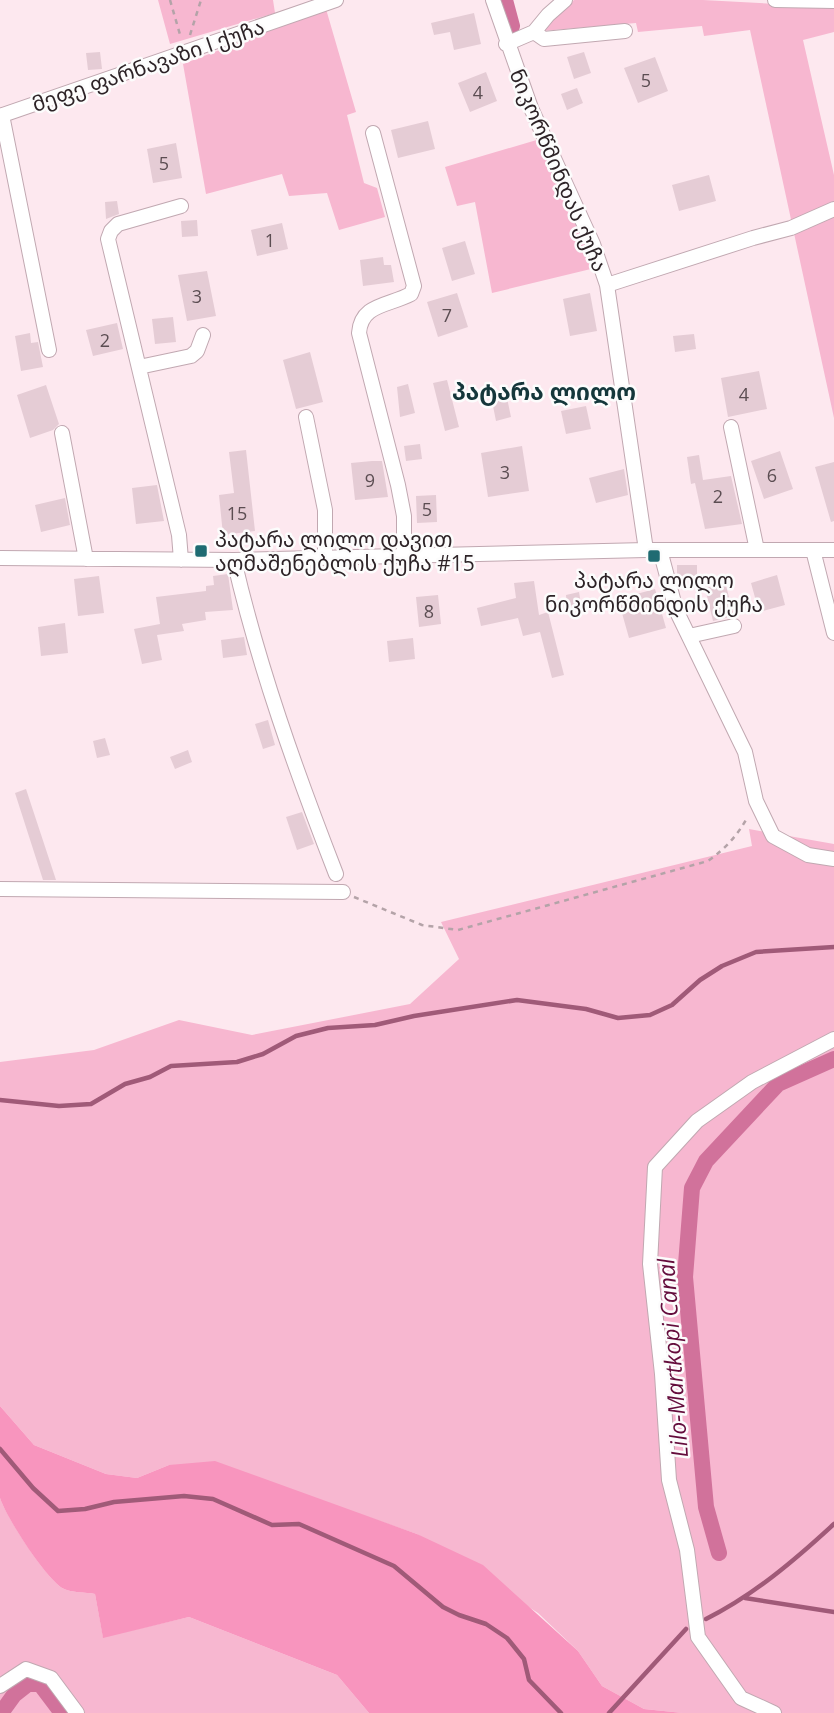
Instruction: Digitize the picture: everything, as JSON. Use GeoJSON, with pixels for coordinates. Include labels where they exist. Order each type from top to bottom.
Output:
{"type":"FeatureCollection","features":[{"type":"Feature","properties":{"kind":"street","name":"მეფე ფარნავაზი I ქუჩა"},"geometry":{"type":"LineString","coordinates":[[1,115],[336,0]]}},
{"type":"Feature","properties":{"kind":"street","name":"ნიკორწმინდას ქუჩა"},"geometry":{"type":"LineString","coordinates":[[492,0],[531,108],[593,244],[607,285],[653,550],[676,610],[745,752],[756,802],[773,836],[808,855],[834,859]]}},
{"type":"Feature","properties":{"kind":"street"},"geometry":{"type":"LineString","coordinates":[[506,44],[534,32],[565,0]]}},
{"type":"Feature","properties":{"kind":"street"},"geometry":{"type":"LineString","coordinates":[[775,0],[834,1]]}},
{"type":"Feature","properties":{"kind":"street"},"geometry":{"type":"LineString","coordinates":[[534,32],[544,39],[625,31]]}},
{"type":"Feature","properties":{"kind":"street"},"geometry":{"type":"LineString","coordinates":[[1,115],[49,350]]}},
{"type":"Feature","properties":{"kind":"street"},"geometry":{"type":"LineString","coordinates":[[373,133],[414,286],[411,295],[367,312],[360,321],[359,333],[400,496],[404,516],[404,556]]}},
{"type":"Feature","properties":{"kind":"street"},"geometry":{"type":"LineString","coordinates":[[181,206],[118,224],[108,239],[179,535],[181,560]]}},
{"type":"Feature","properties":{"kind":"street"},"geometry":{"type":"LineString","coordinates":[[607,285],[791,228],[834,209]]}},
{"type":"Feature","properties":{"kind":"street"},"geometry":{"type":"LineString","coordinates":[[139,367],[191,356],[197,351],[203,335]]}},
{"type":"Feature","properties":{"kind":"street"},"geometry":{"type":"LineString","coordinates":[[306,417],[325,510],[325,557]]}},
{"type":"Feature","properties":{"kind":"street"},"geometry":{"type":"LineString","coordinates":[[731,427],[757,550]]}},
{"type":"Feature","properties":{"kind":"street"},"geometry":{"type":"LineString","coordinates":[[62,433],[86,559]]}},
{"type":"Feature","properties":{"kind":"street"},"geometry":{"type":"LineString","coordinates":[[0,558],[234,560],[653,550],[834,550]]}},
{"type":"Feature","properties":{"kind":"street"},"geometry":{"type":"LineString","coordinates":[[813,550],[834,633]]}},
{"type":"Feature","properties":{"kind":"street"},"geometry":{"type":"LineString","coordinates":[[234,560],[247,615],[289,753],[336,874]]}},
{"type":"Feature","properties":{"kind":"street"},"geometry":{"type":"LineString","coordinates":[[689,636],[734,626]]}},
{"type":"Feature","properties":{"kind":"street"},"geometry":{"type":"LineString","coordinates":[[0,889],[343,892]]}},
{"type":"Feature","properties":{"kind":"street"},"geometry":{"type":"LineString","coordinates":[[774,1713],[741,1698],[698,1637],[687,1550],[669,1480],[662,1374],[650,1264],[655,1167],[697,1121],[752,1082],[834,1039]]}},
{"type":"Feature","properties":{"kind":"street"},"geometry":{"type":"LineString","coordinates":[[0,1686],[26,1669],[51,1678],[77,1713]]}},
{"type":"Feature","properties":{"kind":"path"},"geometry":{"type":"LineString","coordinates":[[170,0],[184,51]]}},
{"type":"Feature","properties":{"kind":"path"},"geometry":{"type":"LineString","coordinates":[[184,51],[201,0]]}},
{"type":"Feature","properties":{"kind":"path"},"geometry":{"type":"LineString","coordinates":[[343,892],[422,925],[458,930],[708,861],[726,848],[740,831],[756,802]]}},
{"type":"Feature","properties":{"kind":"shaded area"},"geometry":{"type":"Polygon","coordinates":[[[158,0],[273,0],[275,13],[170,44],[158,0]]]}},
{"type":"Feature","properties":{"kind":"shaded area"},"geometry":{"type":"Polygon","coordinates":[[[574,0],[703,0],[834,7],[834,32],[803,40],[834,175],[834,418],[750,30],[704,36],[702,26],[638,32],[636,23],[542,31],[574,0]]]}},
{"type":"Feature","properties":{"kind":"shaded area"},"geometry":{"type":"Polygon","coordinates":[[[326,9],[356,112],[347,115],[364,183],[377,188],[385,217],[339,230],[327,193],[289,196],[282,174],[206,194],[183,64],[326,9]]]}},
{"type":"Feature","properties":{"kind":"shaded area"},"geometry":{"type":"Polygon","coordinates":[[[540,139],[595,268],[492,293],[475,202],[457,206],[445,167],[540,139]]]}},
{"type":"Feature","properties":{"kind":"shaded area"},"geometry":{"type":"Polygon","coordinates":[[[749,829],[834,844],[834,1713],[683,1713],[644,1709],[602,1686],[578,1651],[538,1613],[417,1534],[325,1502],[169,1465],[137,1478],[106,1474],[34,1445],[0,1406],[0,1062],[94,1050],[179,1020],[252,1035],[410,1004],[459,959],[441,922],[752,846],[749,829]]]}},
{"type":"Feature","properties":{"kind":"shaded area"},"geometry":{"type":"Polygon","coordinates":[[[0,1406],[34,1445],[106,1474],[137,1478],[169,1465],[215,1461],[417,1534],[483,1565],[578,1651],[602,1686],[644,1709],[683,1713],[369,1713],[337,1675],[189,1617],[103,1638],[95,1594],[65,1590],[55,1582],[27,1547],[0,1498],[0,1406]]]}},
{"type":"Feature","properties":{"kind":"shaded area"},"geometry":{"type":"Polygon","coordinates":[[[0,1498],[27,1546],[55,1582],[65,1590],[95,1594],[103,1637],[189,1617],[337,1675],[369,1713],[0,1713],[0,1498]]]}},
{"type":"Feature","properties":{"kind":"building"},"geometry":{"type":"Polygon","coordinates":[[[474,13],[481,44],[454,50],[450,32],[434,35],[431,23],[474,13]]]}},
{"type":"Feature","properties":{"kind":"building"},"geometry":{"type":"Polygon","coordinates":[[[100,52],[102,69],[88,70],[86,53],[100,52]]]}},
{"type":"Feature","properties":{"kind":"building"},"geometry":{"type":"Polygon","coordinates":[[[584,52],[591,73],[574,79],[567,57],[584,52]]]}},
{"type":"Feature","properties":{"kind":"building"},"geometry":{"type":"Polygon","coordinates":[[[655,57],[668,91],[638,103],[624,68],[655,57]]]}},
{"type":"Feature","properties":{"kind":"building"},"geometry":{"type":"Polygon","coordinates":[[[486,72],[497,101],[470,112],[458,83],[486,72]]]}},
{"type":"Feature","properties":{"kind":"building"},"geometry":{"type":"Polygon","coordinates":[[[577,88],[583,103],[567,110],[561,94],[577,88]]]}},
{"type":"Feature","properties":{"kind":"building"},"geometry":{"type":"Polygon","coordinates":[[[428,121],[435,149],[398,158],[391,130],[428,121]]]}},
{"type":"Feature","properties":{"kind":"building"},"geometry":{"type":"Polygon","coordinates":[[[176,143],[182,178],[153,183],[147,149],[176,143]]]}},
{"type":"Feature","properties":{"kind":"building"},"geometry":{"type":"Polygon","coordinates":[[[709,175],[716,201],[679,211],[672,185],[709,175]]]}},
{"type":"Feature","properties":{"kind":"building"},"geometry":{"type":"Polygon","coordinates":[[[117,201],[119,214],[106,219],[105,202],[117,201]]]}},
{"type":"Feature","properties":{"kind":"building"},"geometry":{"type":"Polygon","coordinates":[[[197,220],[198,236],[182,237],[181,221],[197,220]]]}},
{"type":"Feature","properties":{"kind":"building"},"geometry":{"type":"Polygon","coordinates":[[[282,223],[288,249],[257,256],[251,230],[282,223]]]}},
{"type":"Feature","properties":{"kind":"building"},"geometry":{"type":"Polygon","coordinates":[[[465,241],[475,274],[452,281],[442,248],[465,241]]]}},
{"type":"Feature","properties":{"kind":"building"},"geometry":{"type":"Polygon","coordinates":[[[383,257],[384,265],[391,265],[394,282],[363,286],[360,260],[383,257]]]}},
{"type":"Feature","properties":{"kind":"building"},"geometry":{"type":"Polygon","coordinates":[[[207,271],[216,316],[187,321],[178,275],[207,271]]]}},
{"type":"Feature","properties":{"kind":"building"},"geometry":{"type":"Polygon","coordinates":[[[457,293],[468,327],[438,337],[427,302],[457,293]]]}},
{"type":"Feature","properties":{"kind":"building"},"geometry":{"type":"Polygon","coordinates":[[[590,293],[597,331],[570,336],[563,299],[590,293]]]}},
{"type":"Feature","properties":{"kind":"building"},"geometry":{"type":"Polygon","coordinates":[[[173,317],[176,342],[155,344],[152,319],[173,317]]]}},
{"type":"Feature","properties":{"kind":"building"},"geometry":{"type":"Polygon","coordinates":[[[117,323],[123,349],[93,356],[86,330],[117,323]]]}},
{"type":"Feature","properties":{"kind":"building"},"geometry":{"type":"Polygon","coordinates":[[[30,333],[31,343],[38,342],[43,367],[21,371],[15,336],[30,333]]]}},
{"type":"Feature","properties":{"kind":"building"},"geometry":{"type":"Polygon","coordinates":[[[694,334],[696,349],[675,352],[673,336],[694,334]]]}},
{"type":"Feature","properties":{"kind":"building"},"geometry":{"type":"Polygon","coordinates":[[[310,352],[323,402],[296,409],[283,360],[310,352]]]}},
{"type":"Feature","properties":{"kind":"building"},"geometry":{"type":"Polygon","coordinates":[[[759,371],[767,409],[728,417],[721,378],[759,371]]]}},
{"type":"Feature","properties":{"kind":"building"},"geometry":{"type":"Polygon","coordinates":[[[447,380],[459,427],[445,431],[433,383],[447,380]]]}},
{"type":"Feature","properties":{"kind":"building"},"geometry":{"type":"Polygon","coordinates":[[[408,384],[415,413],[400,417],[397,387],[408,384]]]}},
{"type":"Feature","properties":{"kind":"building"},"geometry":{"type":"Polygon","coordinates":[[[46,385],[59,424],[53,430],[30,438],[17,395],[46,385]]]}},
{"type":"Feature","properties":{"kind":"building"},"geometry":{"type":"Polygon","coordinates":[[[507,398],[511,417],[496,421],[492,401],[507,398]]]}},
{"type":"Feature","properties":{"kind":"building"},"geometry":{"type":"Polygon","coordinates":[[[586,406],[591,429],[566,434],[561,411],[586,406]]]}},
{"type":"Feature","properties":{"kind":"building"},"geometry":{"type":"Polygon","coordinates":[[[420,444],[422,459],[406,461],[404,446],[420,444]]]}},
{"type":"Feature","properties":{"kind":"building"},"geometry":{"type":"Polygon","coordinates":[[[522,446],[529,491],[488,497],[481,453],[522,446]]]}},
{"type":"Feature","properties":{"kind":"building"},"geometry":{"type":"Polygon","coordinates":[[[246,450],[255,531],[223,535],[219,495],[234,493],[229,452],[246,450]]]}},
{"type":"Feature","properties":{"kind":"building"},"geometry":{"type":"Polygon","coordinates":[[[780,451],[793,489],[764,499],[751,461],[780,451]]]}},
{"type":"Feature","properties":{"kind":"building"},"geometry":{"type":"Polygon","coordinates":[[[699,455],[703,480],[731,476],[742,524],[705,529],[695,483],[691,484],[687,457],[699,455]]]}},
{"type":"Feature","properties":{"kind":"building"},"geometry":{"type":"Polygon","coordinates":[[[382,461],[388,497],[355,500],[351,463],[382,461]]]}},
{"type":"Feature","properties":{"kind":"building"},"geometry":{"type":"Polygon","coordinates":[[[834,462],[834,521],[831,522],[815,467],[834,462]]]}},
{"type":"Feature","properties":{"kind":"building"},"geometry":{"type":"Polygon","coordinates":[[[624,469],[628,495],[596,503],[589,478],[624,469]]]}},
{"type":"Feature","properties":{"kind":"building"},"geometry":{"type":"Polygon","coordinates":[[[157,485],[164,521],[136,524],[132,488],[157,485]]]}},
{"type":"Feature","properties":{"kind":"building"},"geometry":{"type":"Polygon","coordinates":[[[436,495],[437,522],[417,523],[416,496],[436,495]]]}},
{"type":"Feature","properties":{"kind":"building"},"geometry":{"type":"Polygon","coordinates":[[[65,498],[70,525],[41,532],[35,505],[65,498]]]}},
{"type":"Feature","properties":{"kind":"building"},"geometry":{"type":"Polygon","coordinates":[[[677,565],[697,565],[697,576],[677,577],[677,565]]]}},
{"type":"Feature","properties":{"kind":"building"},"geometry":{"type":"Polygon","coordinates":[[[228,574],[233,610],[205,612],[206,620],[182,624],[184,631],[157,635],[162,660],[142,664],[134,629],[160,624],[156,597],[206,591],[206,586],[214,585],[213,576],[228,574]]]}},
{"type":"Feature","properties":{"kind":"building"},"geometry":{"type":"Polygon","coordinates":[[[777,575],[785,605],[759,612],[751,583],[777,575]]]}},
{"type":"Feature","properties":{"kind":"building"},"geometry":{"type":"Polygon","coordinates":[[[99,576],[104,613],[78,616],[74,579],[99,576]]]}},
{"type":"Feature","properties":{"kind":"building"},"geometry":{"type":"Polygon","coordinates":[[[534,581],[539,615],[548,612],[564,675],[552,678],[540,632],[523,636],[518,618],[481,626],[477,608],[516,598],[514,583],[534,581]]]}},
{"type":"Feature","properties":{"kind":"building"},"geometry":{"type":"Polygon","coordinates":[[[725,582],[734,616],[713,621],[705,588],[725,582]]]}},
{"type":"Feature","properties":{"kind":"building"},"geometry":{"type":"Polygon","coordinates":[[[655,589],[666,628],[629,638],[618,599],[655,589]]]}},
{"type":"Feature","properties":{"kind":"building"},"geometry":{"type":"Polygon","coordinates":[[[579,592],[581,604],[567,606],[566,595],[579,592]]]}},
{"type":"Feature","properties":{"kind":"building"},"geometry":{"type":"Polygon","coordinates":[[[438,595],[441,624],[419,627],[416,597],[438,595]]]}},
{"type":"Feature","properties":{"kind":"building"},"geometry":{"type":"Polygon","coordinates":[[[65,623],[68,653],[41,656],[38,627],[65,623]]]}},
{"type":"Feature","properties":{"kind":"building"},"geometry":{"type":"Polygon","coordinates":[[[244,637],[247,655],[223,658],[221,640],[244,637]]]}},
{"type":"Feature","properties":{"kind":"building"},"geometry":{"type":"Polygon","coordinates":[[[413,638],[415,659],[389,662],[387,641],[413,638]]]}},
{"type":"Feature","properties":{"kind":"building"},"geometry":{"type":"Polygon","coordinates":[[[268,720],[275,745],[263,749],[255,724],[268,720]]]}},
{"type":"Feature","properties":{"kind":"building"},"geometry":{"type":"Polygon","coordinates":[[[105,738],[110,755],[97,758],[93,741],[105,738]]]}},
{"type":"Feature","properties":{"kind":"building"},"geometry":{"type":"Polygon","coordinates":[[[188,750],[192,762],[175,769],[170,757],[188,750]]]}},
{"type":"Feature","properties":{"kind":"building"},"geometry":{"type":"Polygon","coordinates":[[[26,789],[56,880],[43,880],[15,793],[26,789]]]}},
{"type":"Feature","properties":{"kind":"building"},"geometry":{"type":"Polygon","coordinates":[[[302,812],[314,844],[297,850],[286,817],[302,812]]]}},
{"type":"Feature","properties":{"kind":"waterway","name":"Lilo-Martkopi Canal"},"geometry":{"type":"LineString","coordinates":[[505,0],[512,26]]}},
{"type":"Feature","properties":{"kind":"waterway"},"geometry":{"type":"LineString","coordinates":[[0,1100],[59,1106],[91,1104],[125,1084],[150,1077],[171,1066],[237,1062],[263,1054],[296,1036],[328,1028],[375,1025],[414,1016],[517,1000],[586,1009],[618,1018],[650,1015],[672,1005],[700,980],[722,966],[756,952],[834,947]]}},
{"type":"Feature","properties":{"kind":"waterway","name":"Lilo-Martkopi Canal"},"geometry":{"type":"LineString","coordinates":[[719,1553],[706,1507],[685,1277],[692,1188],[706,1161],[778,1084],[834,1059]]}},
{"type":"Feature","properties":{"kind":"waterway"},"geometry":{"type":"LineString","coordinates":[[0,1449],[33,1488],[58,1511],[85,1509],[114,1502],[184,1496],[213,1499],[272,1525],[299,1524],[394,1566],[443,1607],[486,1624],[507,1638],[524,1659],[529,1680],[561,1713]]}},
{"type":"Feature","properties":{"kind":"waterway"},"geometry":{"type":"LineString","coordinates":[[706,1619],[724,1610],[773,1576],[834,1524]]}},
{"type":"Feature","properties":{"kind":"waterway"},"geometry":{"type":"LineString","coordinates":[[745,1598],[834,1612]]}},
{"type":"Feature","properties":{"kind":"waterway"},"geometry":{"type":"LineString","coordinates":[[609,1713],[686,1629]]}},
{"type":"Feature","properties":{"kind":"waterway","name":"Lilo-Martkopi Canal"},"geometry":{"type":"LineString","coordinates":[[1,1713],[14,1695],[28,1684],[40,1684],[62,1713]]}},
{"type":"Feature","properties":{"kind":"place","name":"პატარა ლილო დავით აღმაშენებლის ქუჩა #15"},"geometry":{"type":"Point","coordinates":[201,551]}},
{"type":"Feature","properties":{"kind":"place","name":"პატარა ლილო ნიკორწმინდის ქუჩა"},"geometry":{"type":"Point","coordinates":[654,556]}},
{"type":"Feature","properties":{"kind":"district","name":"პატარა ლილო"},"geometry":{"type":"Point","coordinates":[544,391]}}]}
